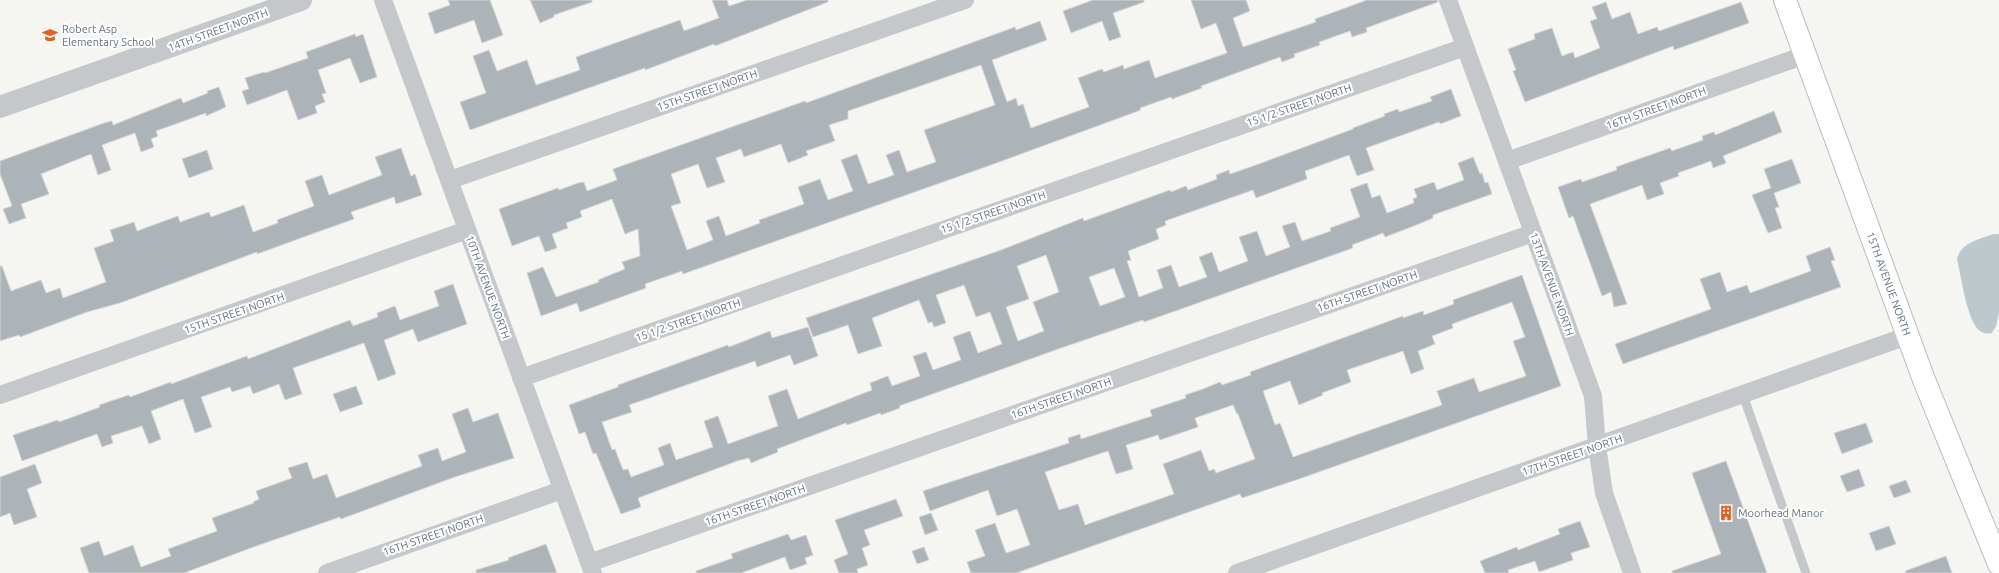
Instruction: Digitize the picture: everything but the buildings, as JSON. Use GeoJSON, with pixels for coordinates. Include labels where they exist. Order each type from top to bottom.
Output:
{"type":"FeatureCollection","features":[{"type":"Feature","properties":{"kind":"main road","name":"15TH AVENUE NORTH"},"geometry":{"type":"LineString","coordinates":[[1785,0],[1907,336],[1999,564]]}},
{"type":"Feature","properties":{"kind":"street","name":"14TH STREET NORTH"},"geometry":{"type":"LineString","coordinates":[[0,107],[301,0]]}},
{"type":"Feature","properties":{"kind":"street","name":"10TH AVENUE NORTH"},"geometry":{"type":"LineString","coordinates":[[383,0],[591,568]]}},
{"type":"Feature","properties":{"kind":"street","name":"15TH STREET NORTH"},"geometry":{"type":"LineString","coordinates":[[450,180],[965,0]]}},
{"type":"Feature","properties":{"kind":"street","name":"13TH AVENUE NORTH"},"geometry":{"type":"LineString","coordinates":[[1448,0],[1593,396],[1597,446],[1604,493],[1632,573]]}},
{"type":"Feature","properties":{"kind":"street","name":"15 1/2 STREET NORTH"},"geometry":{"type":"LineString","coordinates":[[521,378],[1465,47]]}},
{"type":"Feature","properties":{"kind":"street","name":"16TH STREET NORTH"},"geometry":{"type":"LineString","coordinates":[[1507,161],[1805,55]]}},
{"type":"Feature","properties":{"kind":"street","name":"15TH STREET NORTH"},"geometry":{"type":"LineString","coordinates":[[0,395],[467,230]]}},
{"type":"Feature","properties":{"kind":"street","name":"16TH STREET NORTH"},"geometry":{"type":"LineString","coordinates":[[591,568],[1533,233]]}},
{"type":"Feature","properties":{"kind":"street","name":"17TH STREET NORTH"},"geometry":{"type":"LineString","coordinates":[[1237,573],[1907,336]]}},
{"type":"Feature","properties":{"kind":"street","name":"16TH STREET NORTH"},"geometry":{"type":"LineString","coordinates":[[327,573],[562,490]]}},
{"type":"Feature","properties":{"kind":"lane"},"geometry":{"type":"LineString","coordinates":[[1742,395],[1806,573]]}},
{"type":"Feature","properties":{"kind":"shaded area"},"geometry":{"type":"Polygon","coordinates":[[[1994,234],[1999,234],[1999,313],[1996,326],[1992,333],[1987,334],[1980,331],[1975,326],[1971,318],[1965,298],[1957,259],[1962,249],[1971,242],[1994,234]]]}},
{"type":"Feature","properties":{"kind":"place","name":"Robert Asp Elementary School"},"geometry":{"type":"Point","coordinates":[50,35]}},
{"type":"Feature","properties":{"kind":"place","name":"Moorhead Manor"},"geometry":{"type":"Point","coordinates":[1726,513]}}]}
